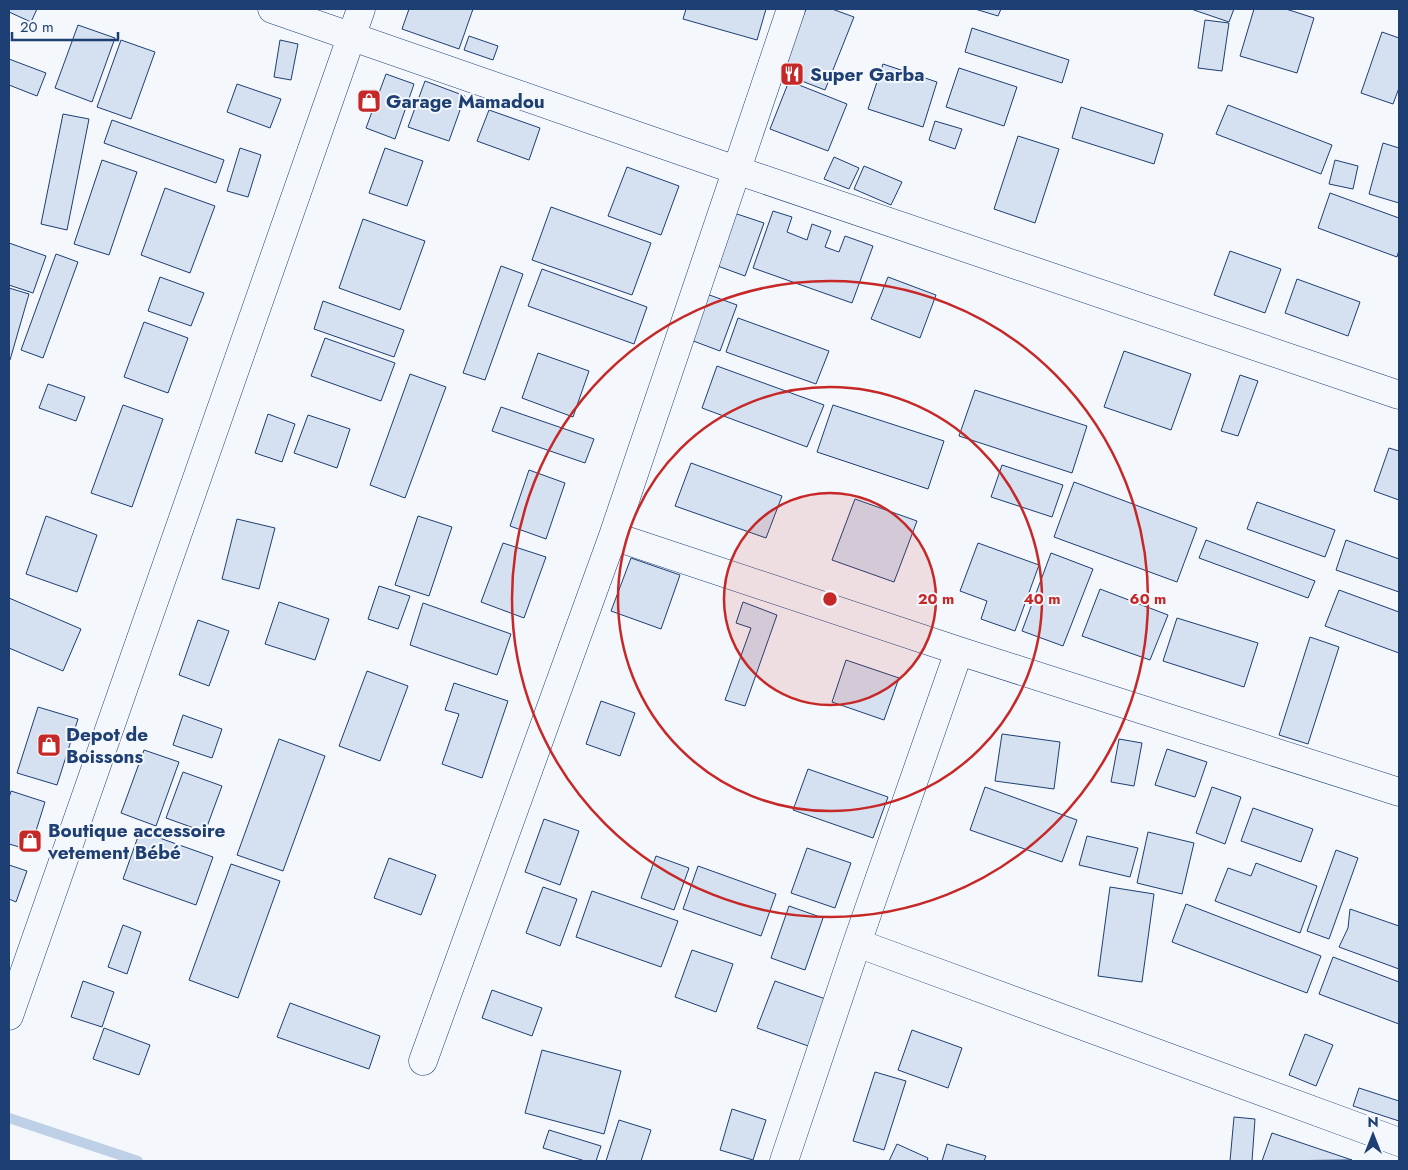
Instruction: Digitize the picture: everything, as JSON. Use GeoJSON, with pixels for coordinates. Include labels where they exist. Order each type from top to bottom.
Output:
{"type":"FeatureCollection","features":[{"type":"Feature","properties":{"kind":"street"},"geometry":{"type":"LineString","coordinates":[[272,9],[736,170],[1399,395]]}},
{"type":"Feature","properties":{"kind":"street"},"geometry":{"type":"LineString","coordinates":[[9,1016],[361,9]]}},
{"type":"Feature","properties":{"kind":"street"},"geometry":{"type":"LineString","coordinates":[[423,1060],[612,536],[791,9]]}},
{"type":"Feature","properties":{"kind":"street"},"geometry":{"type":"LineString","coordinates":[[612,536],[959,651],[1399,792]]}},
{"type":"Feature","properties":{"kind":"street"},"geometry":{"type":"LineString","coordinates":[[784,1161],[857,943],[959,651]]}},
{"type":"Feature","properties":{"kind":"street"},"geometry":{"type":"LineString","coordinates":[[857,943],[1399,1142]]}},
{"type":"Feature","properties":{"kind":"building"},"geometry":{"type":"Polygon","coordinates":[[[9,9],[37,9],[31,22],[9,12],[9,9]]]}},
{"type":"Feature","properties":{"kind":"building"},"geometry":{"type":"Polygon","coordinates":[[[409,9],[473,9],[459,49],[402,29],[409,9]]]}},
{"type":"Feature","properties":{"kind":"building"},"geometry":{"type":"Polygon","coordinates":[[[686,9],[766,9],[757,40],[683,19],[686,9]]]}},
{"type":"Feature","properties":{"kind":"building"},"geometry":{"type":"Polygon","coordinates":[[[806,9],[832,9],[854,17],[825,90],[781,73],[806,9]]]}},
{"type":"Feature","properties":{"kind":"building"},"geometry":{"type":"Polygon","coordinates":[[[975,9],[1001,9],[998,16],[975,9]]]}},
{"type":"Feature","properties":{"kind":"building"},"geometry":{"type":"Polygon","coordinates":[[[1191,9],[1234,9],[1229,22],[1191,9]]]}},
{"type":"Feature","properties":{"kind":"building"},"geometry":{"type":"Polygon","coordinates":[[[1254,9],[1286,9],[1314,18],[1297,73],[1240,56],[1254,9]]]}},
{"type":"Feature","properties":{"kind":"building"},"geometry":{"type":"Polygon","coordinates":[[[1205,20],[1229,23],[1222,71],[1198,68],[1205,20]]]}},
{"type":"Feature","properties":{"kind":"building"},"geometry":{"type":"Polygon","coordinates":[[[78,25],[115,38],[92,102],[55,88],[78,25]]]}},
{"type":"Feature","properties":{"kind":"building"},"geometry":{"type":"Polygon","coordinates":[[[972,28],[1069,60],[1062,83],[965,52],[972,28]]]}},
{"type":"Feature","properties":{"kind":"building"},"geometry":{"type":"Polygon","coordinates":[[[1382,32],[1399,38],[1399,88],[1393,104],[1361,93],[1382,32]]]}},
{"type":"Feature","properties":{"kind":"building"},"geometry":{"type":"Polygon","coordinates":[[[469,36],[498,46],[493,60],[464,50],[469,36]]]}},
{"type":"Feature","properties":{"kind":"building"},"geometry":{"type":"Polygon","coordinates":[[[121,40],[155,52],[131,119],[97,107],[121,40]]]}},
{"type":"Feature","properties":{"kind":"building"},"geometry":{"type":"Polygon","coordinates":[[[280,40],[298,44],[291,80],[274,77],[280,40]]]}},
{"type":"Feature","properties":{"kind":"building"},"geometry":{"type":"Polygon","coordinates":[[[9,59],[46,73],[37,96],[9,85],[9,59]]]}},
{"type":"Feature","properties":{"kind":"building"},"geometry":{"type":"Polygon","coordinates":[[[883,64],[937,82],[923,127],[868,109],[883,64]]]}},
{"type":"Feature","properties":{"kind":"building"},"geometry":{"type":"Polygon","coordinates":[[[959,68],[1017,87],[1004,126],[946,107],[959,68]]]}},
{"type":"Feature","properties":{"kind":"building"},"geometry":{"type":"Polygon","coordinates":[[[386,74],[414,84],[395,139],[366,128],[386,74]]]}},
{"type":"Feature","properties":{"kind":"building"},"geometry":{"type":"Polygon","coordinates":[[[425,81],[465,96],[449,141],[408,127],[425,81]]]}},
{"type":"Feature","properties":{"kind":"building"},"geometry":{"type":"Polygon","coordinates":[[[789,81],[847,104],[828,151],[770,129],[789,81]]]}},
{"type":"Feature","properties":{"kind":"building"},"geometry":{"type":"Polygon","coordinates":[[[237,84],[281,99],[270,128],[227,112],[237,84]]]}},
{"type":"Feature","properties":{"kind":"building"},"geometry":{"type":"Polygon","coordinates":[[[1228,105],[1332,145],[1321,174],[1216,134],[1228,105]]]}},
{"type":"Feature","properties":{"kind":"building"},"geometry":{"type":"Polygon","coordinates":[[[1081,107],[1163,134],[1154,164],[1072,138],[1081,107]]]}},
{"type":"Feature","properties":{"kind":"building"},"geometry":{"type":"Polygon","coordinates":[[[489,110],[540,128],[529,160],[477,141],[489,110]]]}},
{"type":"Feature","properties":{"kind":"building"},"geometry":{"type":"Polygon","coordinates":[[[63,114],[89,119],[67,230],[41,224],[63,114]]]}},
{"type":"Feature","properties":{"kind":"building"},"geometry":{"type":"Polygon","coordinates":[[[112,120],[224,160],[216,183],[104,143],[112,120]]]}},
{"type":"Feature","properties":{"kind":"building"},"geometry":{"type":"Polygon","coordinates":[[[935,121],[962,129],[955,149],[929,140],[935,121]]]}},
{"type":"Feature","properties":{"kind":"building"},"geometry":{"type":"Polygon","coordinates":[[[1018,136],[1059,149],[1035,223],[994,209],[1018,136]]]}},
{"type":"Feature","properties":{"kind":"building"},"geometry":{"type":"Polygon","coordinates":[[[1383,143],[1399,148],[1399,203],[1369,194],[1383,143]]]}},
{"type":"Feature","properties":{"kind":"building"},"geometry":{"type":"Polygon","coordinates":[[[240,148],[261,155],[248,197],[227,191],[240,148]]]}},
{"type":"Feature","properties":{"kind":"building"},"geometry":{"type":"Polygon","coordinates":[[[385,148],[423,161],[407,206],[369,193],[385,148]]]}},
{"type":"Feature","properties":{"kind":"building"},"geometry":{"type":"Polygon","coordinates":[[[834,157],[859,168],[849,189],[824,179],[834,157]]]}},
{"type":"Feature","properties":{"kind":"building"},"geometry":{"type":"Polygon","coordinates":[[[102,160],[137,172],[109,255],[74,244],[102,160]]]}},
{"type":"Feature","properties":{"kind":"building"},"geometry":{"type":"Polygon","coordinates":[[[1335,160],[1358,166],[1353,189],[1329,184],[1335,160]]]}},
{"type":"Feature","properties":{"kind":"building"},"geometry":{"type":"Polygon","coordinates":[[[864,166],[902,182],[891,205],[854,189],[864,166]]]}},
{"type":"Feature","properties":{"kind":"building"},"geometry":{"type":"Polygon","coordinates":[[[627,167],[679,186],[661,235],[608,216],[627,167]]]}},
{"type":"Feature","properties":{"kind":"building"},"geometry":{"type":"Polygon","coordinates":[[[165,188],[215,206],[190,273],[141,255],[165,188]]]}},
{"type":"Feature","properties":{"kind":"building"},"geometry":{"type":"Polygon","coordinates":[[[1330,193],[1399,218],[1399,250],[1397,257],[1318,228],[1330,193]]]}},
{"type":"Feature","properties":{"kind":"building"},"geometry":{"type":"Polygon","coordinates":[[[551,207],[651,243],[632,295],[532,260],[551,207]]]}},
{"type":"Feature","properties":{"kind":"building"},"geometry":{"type":"Polygon","coordinates":[[[773,211],[792,217],[787,232],[807,240],[812,224],[831,231],[825,247],[839,252],[845,236],[873,246],[852,303],[753,268],[773,211]]]}},
{"type":"Feature","properties":{"kind":"building"},"geometry":{"type":"Polygon","coordinates":[[[734,213],[764,223],[745,276],[715,265],[734,213]]]}},
{"type":"Feature","properties":{"kind":"building"},"geometry":{"type":"Polygon","coordinates":[[[363,219],[425,241],[400,310],[339,288],[363,219]]]}},
{"type":"Feature","properties":{"kind":"building"},"geometry":{"type":"Polygon","coordinates":[[[9,243],[46,256],[33,293],[9,285],[9,243]]]}},
{"type":"Feature","properties":{"kind":"building"},"geometry":{"type":"Polygon","coordinates":[[[1230,251],[1281,269],[1265,313],[1214,295],[1230,251]]]}},
{"type":"Feature","properties":{"kind":"building"},"geometry":{"type":"Polygon","coordinates":[[[56,254],[78,262],[43,358],[21,350],[56,254]]]}},
{"type":"Feature","properties":{"kind":"building"},"geometry":{"type":"Polygon","coordinates":[[[501,266],[523,274],[485,380],[463,373],[501,266]]]}},
{"type":"Feature","properties":{"kind":"building"},"geometry":{"type":"Polygon","coordinates":[[[542,269],[647,307],[634,344],[528,306],[542,269]]]}},
{"type":"Feature","properties":{"kind":"building"},"geometry":{"type":"Polygon","coordinates":[[[160,277],[204,293],[191,326],[148,311],[160,277]]]}},
{"type":"Feature","properties":{"kind":"building"},"geometry":{"type":"Polygon","coordinates":[[[888,277],[936,295],[920,338],[871,319],[888,277]]]}},
{"type":"Feature","properties":{"kind":"building"},"geometry":{"type":"Polygon","coordinates":[[[1297,279],[1360,302],[1348,336],[1285,313],[1297,279]]]}},
{"type":"Feature","properties":{"kind":"building"},"geometry":{"type":"Polygon","coordinates":[[[9,288],[29,294],[10,360],[9,360],[9,288]]]}},
{"type":"Feature","properties":{"kind":"building"},"geometry":{"type":"Polygon","coordinates":[[[704,293],[737,305],[720,351],[688,339],[704,293]]]}},
{"type":"Feature","properties":{"kind":"building"},"geometry":{"type":"Polygon","coordinates":[[[323,301],[404,330],[394,357],[314,329],[323,301]]]}},
{"type":"Feature","properties":{"kind":"building"},"geometry":{"type":"Polygon","coordinates":[[[738,318],[829,351],[816,384],[726,352],[738,318]]]}},
{"type":"Feature","properties":{"kind":"building"},"geometry":{"type":"Polygon","coordinates":[[[144,322],[188,338],[168,393],[124,377],[144,322]]]}},
{"type":"Feature","properties":{"kind":"building"},"geometry":{"type":"Polygon","coordinates":[[[325,338],[395,363],[381,401],[311,376],[325,338]]]}},
{"type":"Feature","properties":{"kind":"building"},"geometry":{"type":"Polygon","coordinates":[[[1124,351],[1191,374],[1171,430],[1104,407],[1124,351]]]}},
{"type":"Feature","properties":{"kind":"building"},"geometry":{"type":"Polygon","coordinates":[[[538,353],[589,371],[573,417],[522,398],[538,353]]]}},
{"type":"Feature","properties":{"kind":"building"},"geometry":{"type":"Polygon","coordinates":[[[717,366],[824,405],[807,447],[702,408],[717,366]]]}},
{"type":"Feature","properties":{"kind":"building"},"geometry":{"type":"Polygon","coordinates":[[[410,374],[446,387],[405,498],[370,485],[410,374]]]}},
{"type":"Feature","properties":{"kind":"building"},"geometry":{"type":"Polygon","coordinates":[[[1240,375],[1258,381],[1238,436],[1221,431],[1240,375]]]}},
{"type":"Feature","properties":{"kind":"building"},"geometry":{"type":"Polygon","coordinates":[[[48,384],[85,397],[76,421],[39,408],[48,384]]]}},
{"type":"Feature","properties":{"kind":"building"},"geometry":{"type":"Polygon","coordinates":[[[975,390],[1087,426],[1072,473],[959,436],[975,390]]]}},
{"type":"Feature","properties":{"kind":"building"},"geometry":{"type":"Polygon","coordinates":[[[123,405],[163,419],[132,507],[91,493],[123,405]]]}},
{"type":"Feature","properties":{"kind":"building"},"geometry":{"type":"Polygon","coordinates":[[[833,405],[944,441],[928,489],[817,452],[833,405]]]}},
{"type":"Feature","properties":{"kind":"building"},"geometry":{"type":"Polygon","coordinates":[[[501,407],[594,439],[585,463],[492,431],[501,407]]]}},
{"type":"Feature","properties":{"kind":"building"},"geometry":{"type":"Polygon","coordinates":[[[268,414],[295,424],[282,462],[255,453],[268,414]]]}},
{"type":"Feature","properties":{"kind":"building"},"geometry":{"type":"Polygon","coordinates":[[[308,415],[350,429],[337,468],[294,453],[308,415]]]}},
{"type":"Feature","properties":{"kind":"building"},"geometry":{"type":"Polygon","coordinates":[[[1389,448],[1399,451],[1399,500],[1374,491],[1389,448]]]}},
{"type":"Feature","properties":{"kind":"building"},"geometry":{"type":"Polygon","coordinates":[[[691,463],[782,496],[766,538],[675,506],[691,463]]]}},
{"type":"Feature","properties":{"kind":"building"},"geometry":{"type":"Polygon","coordinates":[[[1002,465],[1063,485],[1052,517],[991,497],[1002,465]]]}},
{"type":"Feature","properties":{"kind":"building"},"geometry":{"type":"Polygon","coordinates":[[[529,470],[565,483],[546,539],[510,526],[529,470]]]}},
{"type":"Feature","properties":{"kind":"building"},"geometry":{"type":"Polygon","coordinates":[[[1074,482],[1197,528],[1177,582],[1054,537],[1074,482]]]}},
{"type":"Feature","properties":{"kind":"building"},"geometry":{"type":"Polygon","coordinates":[[[855,499],[917,521],[894,582],[832,560],[855,499]]]}},
{"type":"Feature","properties":{"kind":"building"},"geometry":{"type":"Polygon","coordinates":[[[1257,502],[1335,530],[1325,557],[1247,529],[1257,502]]]}},
{"type":"Feature","properties":{"kind":"building"},"geometry":{"type":"Polygon","coordinates":[[[46,516],[97,535],[77,592],[26,574],[46,516]]]}},
{"type":"Feature","properties":{"kind":"building"},"geometry":{"type":"Polygon","coordinates":[[[418,516],[452,527],[429,596],[395,585],[418,516]]]}},
{"type":"Feature","properties":{"kind":"building"},"geometry":{"type":"Polygon","coordinates":[[[237,519],[275,528],[259,589],[222,579],[237,519]]]}},
{"type":"Feature","properties":{"kind":"building"},"geometry":{"type":"Polygon","coordinates":[[[1206,540],[1315,581],[1308,598],[1199,558],[1206,540]]]}},
{"type":"Feature","properties":{"kind":"building"},"geometry":{"type":"Polygon","coordinates":[[[1346,540],[1399,559],[1399,592],[1336,570],[1346,540]]]}},
{"type":"Feature","properties":{"kind":"building"},"geometry":{"type":"Polygon","coordinates":[[[503,543],[546,557],[524,618],[481,602],[503,543]]]}},
{"type":"Feature","properties":{"kind":"building"},"geometry":{"type":"Polygon","coordinates":[[[978,543],[1039,565],[1015,631],[981,619],[987,601],[960,591],[978,543]]]}},
{"type":"Feature","properties":{"kind":"building"},"geometry":{"type":"Polygon","coordinates":[[[1051,553],[1093,569],[1063,646],[1022,631],[1051,553]]]}},
{"type":"Feature","properties":{"kind":"building"},"geometry":{"type":"Polygon","coordinates":[[[631,558],[680,575],[661,629],[611,611],[631,558]]]}},
{"type":"Feature","properties":{"kind":"building"},"geometry":{"type":"Polygon","coordinates":[[[379,586],[410,596],[398,629],[368,619],[379,586]]]}},
{"type":"Feature","properties":{"kind":"building"},"geometry":{"type":"Polygon","coordinates":[[[1100,589],[1168,615],[1150,660],[1082,636],[1100,589]]]}},
{"type":"Feature","properties":{"kind":"building"},"geometry":{"type":"Polygon","coordinates":[[[1339,590],[1399,612],[1399,653],[1325,626],[1339,590]]]}},
{"type":"Feature","properties":{"kind":"building"},"geometry":{"type":"Polygon","coordinates":[[[9,598],[81,629],[63,671],[9,648],[9,598]]]}},
{"type":"Feature","properties":{"kind":"building"},"geometry":{"type":"Polygon","coordinates":[[[279,602],[329,619],[315,660],[265,644],[279,602]]]}},
{"type":"Feature","properties":{"kind":"building"},"geometry":{"type":"Polygon","coordinates":[[[743,602],[777,615],[745,706],[725,700],[751,628],[736,623],[743,602]]]}},
{"type":"Feature","properties":{"kind":"building"},"geometry":{"type":"Polygon","coordinates":[[[423,603],[511,634],[497,675],[410,645],[423,603]]]}},
{"type":"Feature","properties":{"kind":"building"},"geometry":{"type":"Polygon","coordinates":[[[1177,618],[1258,643],[1244,687],[1163,661],[1177,618]]]}},
{"type":"Feature","properties":{"kind":"building"},"geometry":{"type":"Polygon","coordinates":[[[198,620],[229,631],[209,686],[179,675],[198,620]]]}},
{"type":"Feature","properties":{"kind":"building"},"geometry":{"type":"Polygon","coordinates":[[[1310,637],[1339,647],[1308,744],[1279,735],[1310,637]]]}},
{"type":"Feature","properties":{"kind":"building"},"geometry":{"type":"Polygon","coordinates":[[[846,660],[899,678],[884,720],[832,702],[846,660]]]}},
{"type":"Feature","properties":{"kind":"building"},"geometry":{"type":"Polygon","coordinates":[[[367,671],[408,686],[380,761],[339,746],[367,671]]]}},
{"type":"Feature","properties":{"kind":"building"},"geometry":{"type":"Polygon","coordinates":[[[454,683],[508,701],[482,778],[442,764],[459,714],[445,710],[454,683]]]}},
{"type":"Feature","properties":{"kind":"building"},"geometry":{"type":"Polygon","coordinates":[[[601,701],[635,713],[620,756],[586,744],[601,701]]]}},
{"type":"Feature","properties":{"kind":"building"},"geometry":{"type":"Polygon","coordinates":[[[38,707],[78,719],[57,785],[17,773],[38,707]]]}},
{"type":"Feature","properties":{"kind":"building"},"geometry":{"type":"Polygon","coordinates":[[[183,715],[222,729],[212,758],[173,745],[183,715]]]}},
{"type":"Feature","properties":{"kind":"building"},"geometry":{"type":"Polygon","coordinates":[[[1002,734],[1060,742],[1054,789],[995,781],[1002,734]]]}},
{"type":"Feature","properties":{"kind":"building"},"geometry":{"type":"Polygon","coordinates":[[[279,739],[325,756],[283,871],[237,855],[279,739]]]}},
{"type":"Feature","properties":{"kind":"building"},"geometry":{"type":"Polygon","coordinates":[[[1119,739],[1142,743],[1134,786],[1111,782],[1119,739]]]}},
{"type":"Feature","properties":{"kind":"building"},"geometry":{"type":"Polygon","coordinates":[[[1167,749],[1207,762],[1195,797],[1155,785],[1167,749]]]}},
{"type":"Feature","properties":{"kind":"building"},"geometry":{"type":"Polygon","coordinates":[[[144,750],[179,762],[156,826],[121,813],[144,750]]]}},
{"type":"Feature","properties":{"kind":"building"},"geometry":{"type":"Polygon","coordinates":[[[808,769],[888,797],[873,838],[793,810],[808,769]]]}},
{"type":"Feature","properties":{"kind":"building"},"geometry":{"type":"Polygon","coordinates":[[[183,772],[222,786],[205,832],[166,818],[183,772]]]}},
{"type":"Feature","properties":{"kind":"building"},"geometry":{"type":"Polygon","coordinates":[[[985,787],[1077,820],[1062,862],[970,830],[985,787]]]}},
{"type":"Feature","properties":{"kind":"building"},"geometry":{"type":"Polygon","coordinates":[[[1212,787],[1241,797],[1225,844],[1196,833],[1212,787]]]}},
{"type":"Feature","properties":{"kind":"building"},"geometry":{"type":"Polygon","coordinates":[[[11,791],[45,802],[30,850],[9,844],[9,798],[11,791]]]}},
{"type":"Feature","properties":{"kind":"building"},"geometry":{"type":"Polygon","coordinates":[[[1253,808],[1313,829],[1301,862],[1241,841],[1253,808]]]}},
{"type":"Feature","properties":{"kind":"building"},"geometry":{"type":"Polygon","coordinates":[[[544,819],[579,831],[560,885],[525,872],[544,819]]]}},
{"type":"Feature","properties":{"kind":"building"},"geometry":{"type":"Polygon","coordinates":[[[140,831],[213,857],[196,905],[123,879],[140,831]]]}},
{"type":"Feature","properties":{"kind":"building"},"geometry":{"type":"Polygon","coordinates":[[[1148,832],[1194,843],[1182,894],[1137,883],[1148,832]]]}},
{"type":"Feature","properties":{"kind":"building"},"geometry":{"type":"Polygon","coordinates":[[[1087,836],[1138,848],[1130,877],[1079,865],[1087,836]]]}},
{"type":"Feature","properties":{"kind":"building"},"geometry":{"type":"Polygon","coordinates":[[[807,848],[851,863],[835,908],[791,893],[807,848]]]}},
{"type":"Feature","properties":{"kind":"building"},"geometry":{"type":"Polygon","coordinates":[[[1336,850],[1358,858],[1329,939],[1307,931],[1336,850]]]}},
{"type":"Feature","properties":{"kind":"building"},"geometry":{"type":"Polygon","coordinates":[[[656,856],[689,868],[674,910],[641,898],[656,856]]]}},
{"type":"Feature","properties":{"kind":"building"},"geometry":{"type":"Polygon","coordinates":[[[389,858],[436,875],[421,915],[374,898],[389,858]]]}},
{"type":"Feature","properties":{"kind":"building"},"geometry":{"type":"Polygon","coordinates":[[[1256,863],[1317,886],[1300,933],[1215,901],[1228,868],[1251,876],[1256,863]]]}},
{"type":"Feature","properties":{"kind":"building"},"geometry":{"type":"Polygon","coordinates":[[[231,864],[280,881],[238,998],[189,980],[231,864]]]}},
{"type":"Feature","properties":{"kind":"building"},"geometry":{"type":"Polygon","coordinates":[[[9,865],[27,871],[16,902],[9,899],[9,865]]]}},
{"type":"Feature","properties":{"kind":"building"},"geometry":{"type":"Polygon","coordinates":[[[698,866],[776,894],[761,936],[683,909],[698,866]]]}},
{"type":"Feature","properties":{"kind":"building"},"geometry":{"type":"Polygon","coordinates":[[[543,887],[577,899],[560,946],[526,933],[543,887]]]}},
{"type":"Feature","properties":{"kind":"building"},"geometry":{"type":"Polygon","coordinates":[[[1110,887],[1154,894],[1142,982],[1098,976],[1110,887]]]}},
{"type":"Feature","properties":{"kind":"building"},"geometry":{"type":"Polygon","coordinates":[[[592,891],[678,921],[661,967],[576,937],[592,891]]]}},
{"type":"Feature","properties":{"kind":"building"},"geometry":{"type":"Polygon","coordinates":[[[1186,904],[1321,956],[1307,993],[1172,942],[1186,904]]]}},
{"type":"Feature","properties":{"kind":"building"},"geometry":{"type":"Polygon","coordinates":[[[789,906],[823,918],[805,970],[771,958],[789,906]]]}},
{"type":"Feature","properties":{"kind":"building"},"geometry":{"type":"Polygon","coordinates":[[[1350,909],[1399,926],[1399,969],[1339,947],[1348,928],[1350,909]]]}},
{"type":"Feature","properties":{"kind":"building"},"geometry":{"type":"Polygon","coordinates":[[[123,925],[141,932],[127,974],[108,967],[123,925]]]}},
{"type":"Feature","properties":{"kind":"building"},"geometry":{"type":"Polygon","coordinates":[[[692,950],[733,964],[716,1012],[675,997],[692,950]]]}},
{"type":"Feature","properties":{"kind":"building"},"geometry":{"type":"Polygon","coordinates":[[[1333,957],[1399,982],[1399,1024],[1319,994],[1333,957]]]}},
{"type":"Feature","properties":{"kind":"building"},"geometry":{"type":"Polygon","coordinates":[[[83,981],[114,992],[102,1027],[71,1017],[83,981]]]}},
{"type":"Feature","properties":{"kind":"building"},"geometry":{"type":"Polygon","coordinates":[[[775,981],[831,1001],[814,1048],[757,1028],[775,981]]]}},
{"type":"Feature","properties":{"kind":"building"},"geometry":{"type":"Polygon","coordinates":[[[492,990],[542,1008],[532,1036],[482,1018],[492,990]]]}},
{"type":"Feature","properties":{"kind":"building"},"geometry":{"type":"Polygon","coordinates":[[[290,1003],[380,1036],[369,1069],[277,1037],[290,1003]]]}},
{"type":"Feature","properties":{"kind":"building"},"geometry":{"type":"Polygon","coordinates":[[[104,1028],[150,1045],[139,1075],[93,1059],[104,1028]]]}},
{"type":"Feature","properties":{"kind":"building"},"geometry":{"type":"Polygon","coordinates":[[[912,1030],[962,1048],[948,1088],[898,1070],[912,1030]]]}},
{"type":"Feature","properties":{"kind":"building"},"geometry":{"type":"Polygon","coordinates":[[[1305,1034],[1333,1045],[1316,1086],[1289,1075],[1305,1034]]]}},
{"type":"Feature","properties":{"kind":"building"},"geometry":{"type":"Polygon","coordinates":[[[542,1050],[621,1071],[604,1134],[525,1113],[542,1050]]]}},
{"type":"Feature","properties":{"kind":"building"},"geometry":{"type":"Polygon","coordinates":[[[875,1072],[906,1081],[884,1150],[853,1141],[875,1072]]]}},
{"type":"Feature","properties":{"kind":"building"},"geometry":{"type":"Polygon","coordinates":[[[1359,1088],[1399,1101],[1399,1121],[1353,1106],[1359,1088]]]}},
{"type":"Feature","properties":{"kind":"building"},"geometry":{"type":"Polygon","coordinates":[[[732,1109],[766,1120],[753,1160],[720,1150],[732,1109]]]}},
{"type":"Feature","properties":{"kind":"building"},"geometry":{"type":"Polygon","coordinates":[[[1234,1117],[1255,1119],[1252,1161],[1230,1161],[1234,1117]]]}},
{"type":"Feature","properties":{"kind":"building"},"geometry":{"type":"Polygon","coordinates":[[[619,1120],[651,1130],[641,1161],[606,1161],[619,1120]]]}},
{"type":"Feature","properties":{"kind":"building"},"geometry":{"type":"Polygon","coordinates":[[[549,1130],[601,1146],[596,1161],[585,1161],[543,1148],[549,1130]]]}},
{"type":"Feature","properties":{"kind":"building"},"geometry":{"type":"Polygon","coordinates":[[[1272,1133],[1352,1160],[1262,1161],[1272,1133]]]}},
{"type":"Feature","properties":{"kind":"building"},"geometry":{"type":"Polygon","coordinates":[[[897,1144],[928,1158],[927,1161],[889,1161],[897,1144]]]}},
{"type":"Feature","properties":{"kind":"building"},"geometry":{"type":"Polygon","coordinates":[[[947,1144],[986,1156],[984,1161],[942,1161],[947,1144]]]}},
{"type":"Feature","properties":{"kind":"waterway"},"geometry":{"type":"LineString","coordinates":[[9,1118],[138,1161]]}},
{"type":"Feature","properties":{"kind":"place","name":"Super Garba"},"geometry":{"type":"Point","coordinates":[792,74]}},
{"type":"Feature","properties":{"kind":"place","name":"Garage Mamadou"},"geometry":{"type":"Point","coordinates":[369,101]}},
{"type":"Feature","properties":{"kind":"place","name":"Depot de Boissons"},"geometry":{"type":"Point","coordinates":[49,745]}},
{"type":"Feature","properties":{"kind":"place","name":"Boutique accessoire vetement Bébé"},"geometry":{"type":"Point","coordinates":[30,841]}}]}
